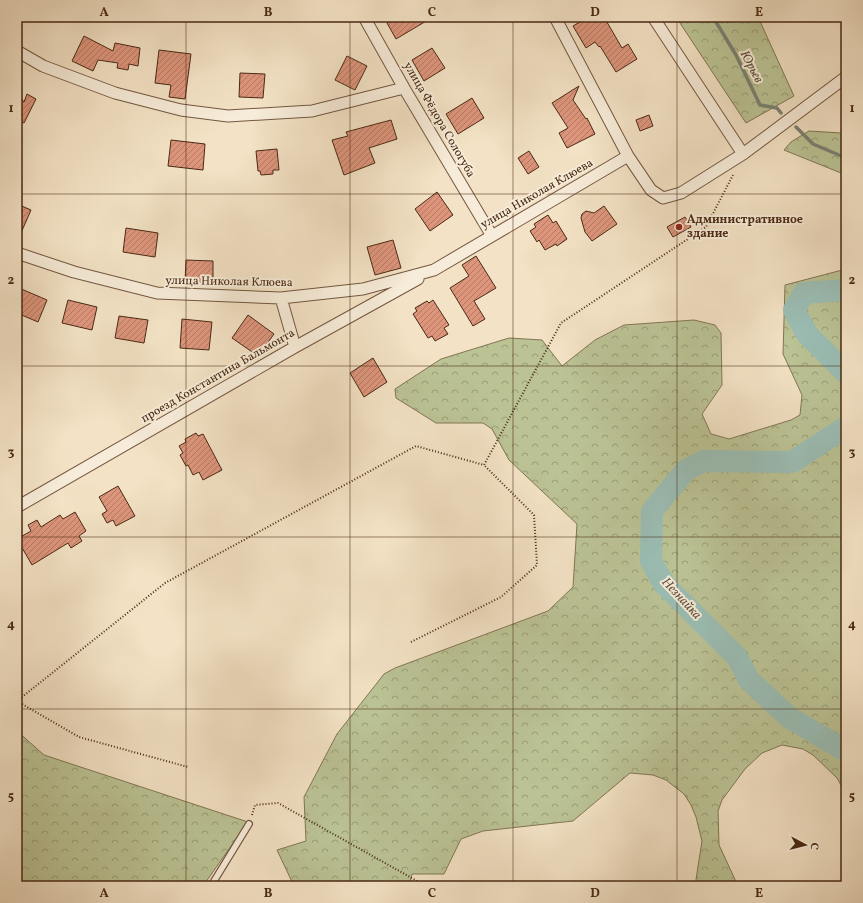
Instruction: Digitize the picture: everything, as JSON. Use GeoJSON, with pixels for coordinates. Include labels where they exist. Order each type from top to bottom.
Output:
{"type":"FeatureCollection","features":[{"type":"Feature","properties":{"kind":"street","name":"улица Фёдора Сологуба"},"geometry":{"type":"LineString","coordinates":[[364,17],[404,88],[492,236]]}},
{"type":"Feature","properties":{"kind":"street"},"geometry":{"type":"LineString","coordinates":[[653,17],[743,154]]}},
{"type":"Feature","properties":{"kind":"street"},"geometry":{"type":"LineString","coordinates":[[558,21],[628,156],[651,190],[663,198],[681,193],[743,154],[846,77]]}},
{"type":"Feature","properties":{"kind":"street"},"geometry":{"type":"LineString","coordinates":[[17,51],[43,66],[116,93],[181,110],[228,116],[312,111],[404,88]]}},
{"type":"Feature","properties":{"kind":"street","name":"улица Николая Клюева"},"geometry":{"type":"LineString","coordinates":[[17,253],[74,272],[157,293],[281,298],[364,289],[434,270],[628,156]]}},
{"type":"Feature","properties":{"kind":"street","name":"проезд Константина Бальмонта"},"geometry":{"type":"LineString","coordinates":[[17,507],[295,347],[434,270]]}},
{"type":"Feature","properties":{"kind":"street"},"geometry":{"type":"LineString","coordinates":[[281,298],[295,347]]}},
{"type":"Feature","properties":{"kind":"lane"},"geometry":{"type":"LineString","coordinates":[[211,886],[249,824]]}},
{"type":"Feature","properties":{"kind":"path"},"geometry":{"type":"LineString","coordinates":[[484,465],[561,323],[706,228],[733,174]]}},
{"type":"Feature","properties":{"kind":"path"},"geometry":{"type":"LineString","coordinates":[[188,767],[79,737],[17,701],[165,584],[416,446],[484,465],[534,515],[537,565],[501,597],[411,642]]}},
{"type":"Feature","properties":{"kind":"path"},"geometry":{"type":"LineString","coordinates":[[249,824],[255,805],[278,803],[426,886]]}},
{"type":"Feature","properties":{"kind":"green space"},"geometry":{"type":"Polygon","coordinates":[[[676,17],[758,17],[794,96],[746,123],[676,17]]]}},
{"type":"Feature","properties":{"kind":"green space"},"geometry":{"type":"Polygon","coordinates":[[[809,131],[841,133],[846,136],[846,175],[784,150],[791,142],[809,131]]]}},
{"type":"Feature","properties":{"kind":"green space"},"geometry":{"type":"Polygon","coordinates":[[[846,269],[846,794],[837,778],[813,755],[803,749],[782,745],[762,753],[745,769],[722,800],[718,811],[719,845],[738,886],[695,886],[702,841],[696,817],[691,805],[684,794],[666,780],[653,775],[630,773],[573,821],[483,831],[461,839],[444,874],[412,874],[409,886],[294,886],[277,850],[306,841],[304,797],[337,734],[384,674],[395,668],[548,611],[573,587],[577,524],[509,460],[492,429],[483,423],[436,423],[396,398],[395,389],[441,359],[509,338],[542,340],[562,366],[595,340],[624,325],[694,320],[715,325],[721,333],[722,385],[702,414],[711,434],[729,439],[791,420],[800,415],[802,395],[783,354],[785,285],[846,269]]]}},
{"type":"Feature","properties":{"kind":"green space"},"geometry":{"type":"Polygon","coordinates":[[[17,731],[44,755],[248,822],[203,886],[17,886],[17,731]]]}},
{"type":"Feature","properties":{"kind":"building"},"geometry":{"type":"Polygon","coordinates":[[[397,17],[433,17],[396,39],[387,23],[397,17]]]}},
{"type":"Feature","properties":{"kind":"building"},"geometry":{"type":"Polygon","coordinates":[[[589,17],[604,17],[622,48],[628,44],[637,59],[616,72],[600,46],[599,47],[595,42],[586,48],[573,26],[589,17]]]}},
{"type":"Feature","properties":{"kind":"building"},"geometry":{"type":"Polygon","coordinates":[[[84,36],[113,51],[115,43],[140,48],[138,66],[129,64],[128,70],[117,68],[118,63],[98,60],[93,71],[72,61],[84,36]]]}},
{"type":"Feature","properties":{"kind":"building"},"geometry":{"type":"Polygon","coordinates":[[[432,48],[445,68],[424,81],[412,60],[432,48]]]}},
{"type":"Feature","properties":{"kind":"building"},"geometry":{"type":"Polygon","coordinates":[[[159,50],[191,54],[185,99],[169,97],[171,85],[155,83],[159,50]]]}},
{"type":"Feature","properties":{"kind":"building"},"geometry":{"type":"Polygon","coordinates":[[[347,56],[367,66],[355,90],[335,80],[347,56]]]}},
{"type":"Feature","properties":{"kind":"building"},"geometry":{"type":"Polygon","coordinates":[[[240,73],[265,74],[263,98],[239,97],[240,73]]]}},
{"type":"Feature","properties":{"kind":"building"},"geometry":{"type":"Polygon","coordinates":[[[579,86],[573,100],[586,119],[587,118],[595,134],[567,148],[559,133],[568,128],[552,103],[579,86]]]}},
{"type":"Feature","properties":{"kind":"building"},"geometry":{"type":"Polygon","coordinates":[[[17,93],[24,102],[27,94],[36,99],[24,123],[17,119],[17,93]]]}},
{"type":"Feature","properties":{"kind":"building"},"geometry":{"type":"Polygon","coordinates":[[[472,98],[484,118],[458,134],[446,114],[472,98]]]}},
{"type":"Feature","properties":{"kind":"building"},"geometry":{"type":"Polygon","coordinates":[[[649,115],[653,126],[640,131],[636,120],[649,115]]]}},
{"type":"Feature","properties":{"kind":"building"},"geometry":{"type":"Polygon","coordinates":[[[391,120],[397,139],[369,148],[375,163],[344,175],[332,140],[348,136],[346,132],[391,120]]]}},
{"type":"Feature","properties":{"kind":"building"},"geometry":{"type":"Polygon","coordinates":[[[171,140],[205,144],[203,170],[168,166],[171,140]]]}},
{"type":"Feature","properties":{"kind":"building"},"geometry":{"type":"Polygon","coordinates":[[[277,149],[279,170],[273,170],[273,174],[261,175],[260,171],[258,171],[256,151],[277,149]]]}},
{"type":"Feature","properties":{"kind":"building"},"geometry":{"type":"Polygon","coordinates":[[[529,151],[539,167],[528,174],[518,158],[529,151]]]}},
{"type":"Feature","properties":{"kind":"building"},"geometry":{"type":"Polygon","coordinates":[[[437,192],[453,215],[430,231],[415,209],[437,192]]]}},
{"type":"Feature","properties":{"kind":"building"},"geometry":{"type":"Polygon","coordinates":[[[17,204],[31,210],[17,242],[17,204]]]}},
{"type":"Feature","properties":{"kind":"building"},"geometry":{"type":"Polygon","coordinates":[[[604,206],[617,224],[592,241],[585,232],[581,218],[582,214],[586,211],[594,213],[604,206]]]}},
{"type":"Feature","properties":{"kind":"building"},"geometry":{"type":"Polygon","coordinates":[[[548,215],[553,223],[556,221],[567,239],[557,246],[556,244],[545,250],[539,240],[537,242],[530,231],[536,227],[534,224],[548,215]]]}},
{"type":"Feature","properties":{"kind":"building","name":"Административное здание"},"geometry":{"type":"Polygon","coordinates":[[[685,217],[691,227],[673,237],[667,227],[685,217]]]}},
{"type":"Feature","properties":{"kind":"building"},"geometry":{"type":"Polygon","coordinates":[[[126,228],[158,233],[155,257],[123,252],[126,228]]]}},
{"type":"Feature","properties":{"kind":"building"},"geometry":{"type":"Polygon","coordinates":[[[393,240],[401,268],[375,275],[367,247],[393,240]]]}},
{"type":"Feature","properties":{"kind":"building"},"geometry":{"type":"Polygon","coordinates":[[[476,256],[496,288],[474,301],[485,319],[473,326],[450,288],[469,276],[462,265],[476,256]]]}},
{"type":"Feature","properties":{"kind":"building"},"geometry":{"type":"Polygon","coordinates":[[[186,260],[213,261],[213,282],[185,282],[186,260]]]}},
{"type":"Feature","properties":{"kind":"building"},"geometry":{"type":"Polygon","coordinates":[[[19,288],[47,300],[38,322],[17,313],[17,294],[19,288]]]}},
{"type":"Feature","properties":{"kind":"building"},"geometry":{"type":"Polygon","coordinates":[[[68,300],[97,307],[92,330],[62,323],[68,300]]]}},
{"type":"Feature","properties":{"kind":"building"},"geometry":{"type":"Polygon","coordinates":[[[433,300],[449,325],[444,328],[448,334],[435,341],[432,336],[428,338],[413,314],[417,311],[415,308],[427,301],[429,303],[433,300]]]}},
{"type":"Feature","properties":{"kind":"building"},"geometry":{"type":"Polygon","coordinates":[[[248,315],[274,334],[258,356],[232,338],[248,315]]]}},
{"type":"Feature","properties":{"kind":"building"},"geometry":{"type":"Polygon","coordinates":[[[119,316],[148,320],[144,343],[115,338],[119,316]]]}},
{"type":"Feature","properties":{"kind":"building"},"geometry":{"type":"Polygon","coordinates":[[[182,319],[212,322],[209,350],[180,348],[182,319]]]}},
{"type":"Feature","properties":{"kind":"building"},"geometry":{"type":"Polygon","coordinates":[[[373,358],[387,382],[364,397],[350,373],[373,358]]]}},
{"type":"Feature","properties":{"kind":"building"},"geometry":{"type":"Polygon","coordinates":[[[196,433],[198,436],[203,434],[222,470],[203,480],[199,472],[193,475],[188,465],[186,466],[180,455],[183,453],[179,446],[186,442],[185,439],[196,433]]]}},
{"type":"Feature","properties":{"kind":"building"},"geometry":{"type":"Polygon","coordinates":[[[118,486],[135,516],[116,526],[113,520],[107,523],[102,514],[107,511],[99,497],[118,486]]]}},
{"type":"Feature","properties":{"kind":"building"},"geometry":{"type":"Polygon","coordinates":[[[75,512],[86,531],[79,536],[82,541],[71,548],[68,543],[32,565],[17,539],[31,531],[28,525],[37,520],[41,527],[60,515],[63,519],[75,512]]]}},
{"type":"Feature","properties":{"kind":"waterway","name":"Юрьев"},"geometry":{"type":"LineString","coordinates":[[713,17],[736,55],[760,105],[777,108],[781,113]]}},
{"type":"Feature","properties":{"kind":"waterway"},"geometry":{"type":"LineString","coordinates":[[796,127],[813,144],[846,158]]}},
{"type":"Feature","properties":{"kind":"waterway","name":"Незнайка"},"geometry":{"type":"LineString","coordinates":[[846,290],[804,293],[794,310],[807,334],[846,373]]}},
{"type":"Feature","properties":{"kind":"waterway","name":"Незнайка"},"geometry":{"type":"LineString","coordinates":[[846,427],[792,462],[704,461],[686,470],[652,511],[651,561],[664,584],[737,657],[749,680],[790,718],[846,751]]}},
{"type":"Feature","properties":{"kind":"place","name":"Административное здание"},"geometry":{"type":"Point","coordinates":[679,227]}}]}
